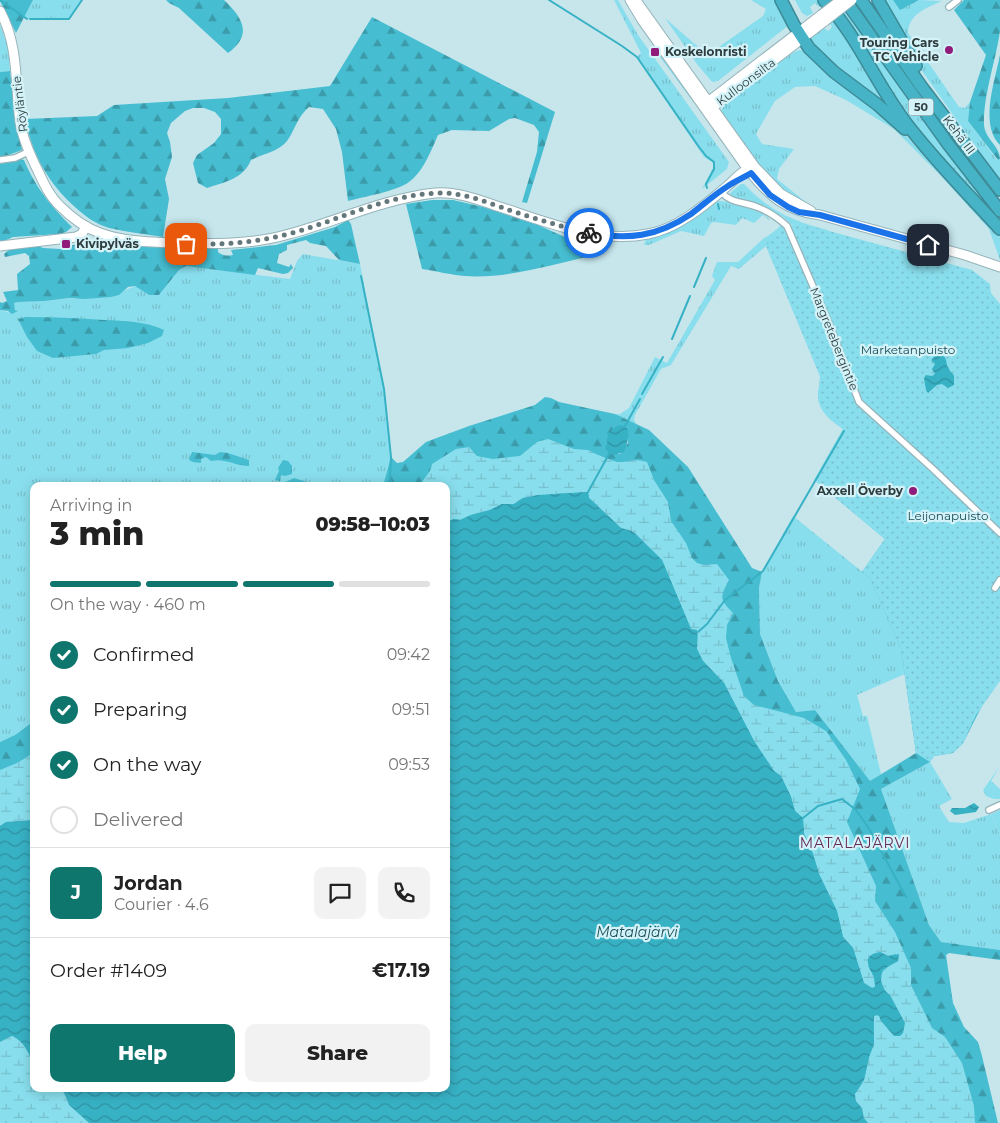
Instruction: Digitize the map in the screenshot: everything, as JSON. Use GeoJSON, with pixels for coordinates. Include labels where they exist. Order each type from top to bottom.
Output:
{"type":"FeatureCollection","features":[{"type":"Feature","properties":{"kind":"highway"},"geometry":{"type":"LineString","coordinates":[[781,0],[800,36],[824,64],[878,105],[937,160]]}},
{"type":"Feature","properties":{"kind":"highway"},"geometry":{"type":"LineString","coordinates":[[824,0],[856,40],[887,96],[907,124],[1000,229]]}},
{"type":"Feature","properties":{"kind":"highway","name":"Kehä III"},"geometry":{"type":"LineString","coordinates":[[845,0],[943,137],[1000,211]]}},
{"type":"Feature","properties":{"kind":"highway","name":"Kehä III"},"geometry":{"type":"LineString","coordinates":[[861,0],[940,112],[1000,190]]}},
{"type":"Feature","properties":{"kind":"highway"},"geometry":{"type":"LineString","coordinates":[[878,0],[934,95],[940,112]]}},
{"type":"Feature","properties":{"kind":"street"},"geometry":{"type":"LineString","coordinates":[[630,0],[709,106]]}},
{"type":"Feature","properties":{"kind":"street"},"geometry":{"type":"LineString","coordinates":[[636,0],[751,170],[781,194],[820,215],[965,255],[1000,267]]}},
{"type":"Feature","properties":{"kind":"street","name":"Kulloonsilta"},"geometry":{"type":"LineString","coordinates":[[823,18],[841,0]]}},
{"type":"Feature","properties":{"kind":"street","name":"Kulloonsilta"},"geometry":{"type":"LineString","coordinates":[[709,106],[823,18],[852,0]]}},
{"type":"Feature","properties":{"kind":"street"},"geometry":{"type":"LineString","coordinates":[[950,7],[958,0]]}},
{"type":"Feature","properties":{"kind":"street","name":"Röyläntie"},"geometry":{"type":"LineString","coordinates":[[0,11],[11,34],[20,123],[28,152],[48,192],[60,206],[86,226],[99,233],[143,242],[243,243],[289,234],[378,205],[414,196],[438,193],[453,194],[482,201],[588,233],[615,237],[633,237],[650,234],[671,226],[724,189],[740,173],[751,170]]}},
{"type":"Feature","properties":{"kind":"street"},"geometry":{"type":"LineString","coordinates":[[0,160],[15,158],[28,152]]}},
{"type":"Feature","properties":{"kind":"street","name":"Margretebergintie"},"geometry":{"type":"LineString","coordinates":[[724,189],[727,199],[757,207],[781,220],[787,226],[860,402],[1000,533]]}},
{"type":"Feature","properties":{"kind":"street"},"geometry":{"type":"LineString","coordinates":[[0,246],[64,238],[76,229],[86,226]]}},
{"type":"Feature","properties":{"kind":"street"},"geometry":{"type":"LineString","coordinates":[[995,588],[1000,580]]}},
{"type":"Feature","properties":{"kind":"street"},"geometry":{"type":"LineString","coordinates":[[990,810],[1000,805]]}},
{"type":"Feature","properties":{"kind":"green space"},"geometry":{"type":"Polygon","coordinates":[[[33,0],[82,0],[69,19],[27,19],[24,17],[33,0]]]}},
{"type":"Feature","properties":{"kind":"green space"},"geometry":{"type":"Polygon","coordinates":[[[33,0],[16,33],[0,1],[33,0]]]}},
{"type":"Feature","properties":{"kind":"green space"},"geometry":{"type":"Polygon","coordinates":[[[166,0],[224,0],[236,13],[243,26],[241,40],[228,53],[179,8],[166,0]]]}},
{"type":"Feature","properties":{"kind":"green space"},"geometry":{"type":"Polygon","coordinates":[[[614,0],[618,0],[638,35],[729,162],[727,169],[702,189],[714,166],[712,162],[704,157],[636,57],[641,53],[614,0]]]}},
{"type":"Feature","properties":{"kind":"green space"},"geometry":{"type":"Polygon","coordinates":[[[751,0],[776,0],[789,25],[718,81],[712,82],[665,18],[704,52],[713,51],[763,16],[766,9],[751,0]]]}},
{"type":"Feature","properties":{"kind":"green space"},"geometry":{"type":"Polygon","coordinates":[[[795,0],[818,0],[822,4],[819,7],[815,3],[810,7],[813,13],[807,16],[802,13],[795,0]]]}},
{"type":"Feature","properties":{"kind":"green space"},"geometry":{"type":"Polygon","coordinates":[[[881,0],[893,0],[900,9],[919,0],[942,1],[919,12],[911,21],[908,33],[959,107],[965,108],[970,102],[968,121],[997,160],[1000,159],[1000,181],[917,64],[881,0]]]}},
{"type":"Feature","properties":{"kind":"green space"},"geometry":{"type":"Polygon","coordinates":[[[893,0],[919,0],[900,10],[893,0]]]}},
{"type":"Feature","properties":{"kind":"green space"},"geometry":{"type":"Polygon","coordinates":[[[964,0],[1000,0],[1000,31],[984,114],[985,130],[998,150],[1000,159],[998,160],[968,121],[970,102],[986,55],[954,10],[964,0]]]}},
{"type":"Feature","properties":{"kind":"green space"},"geometry":{"type":"Polygon","coordinates":[[[845,10],[923,120],[1000,222],[912,126],[840,14],[845,10]]]}},
{"type":"Feature","properties":{"kind":"green space"},"geometry":{"type":"Polygon","coordinates":[[[372,17],[555,112],[527,203],[522,202],[537,152],[539,132],[534,125],[515,118],[509,119],[489,131],[452,130],[438,135],[422,167],[409,182],[388,191],[348,201],[342,152],[336,129],[323,109],[309,107],[283,145],[251,160],[243,172],[233,179],[207,188],[198,183],[193,163],[197,155],[214,143],[221,134],[221,119],[215,112],[204,108],[193,108],[185,111],[171,123],[167,133],[172,157],[165,179],[169,199],[163,237],[109,228],[87,217],[57,189],[43,168],[32,145],[25,119],[97,116],[114,105],[228,98],[330,86],[372,17]]]}},
{"type":"Feature","properties":{"kind":"green space"},"geometry":{"type":"Polygon","coordinates":[[[835,19],[895,115],[827,63],[809,39],[823,27],[828,31],[832,27],[829,22],[835,19]]]}},
{"type":"Feature","properties":{"kind":"green space"},"geometry":{"type":"Polygon","coordinates":[[[0,25],[8,47],[10,71],[0,72],[0,25]]]}},
{"type":"Feature","properties":{"kind":"green space"},"geometry":{"type":"Polygon","coordinates":[[[658,51],[694,98],[691,99],[657,53],[658,51]]]}},
{"type":"Feature","properties":{"kind":"green space"},"geometry":{"type":"Polygon","coordinates":[[[805,51],[894,123],[1000,235],[1000,260],[989,229],[941,176],[894,129],[846,100],[815,86],[795,87],[775,101],[756,134],[762,144],[794,149],[779,169],[777,179],[817,211],[790,197],[773,183],[721,112],[724,105],[731,98],[794,52],[805,51]]]}},
{"type":"Feature","properties":{"kind":"green space"},"geometry":{"type":"Polygon","coordinates":[[[1000,55],[1000,145],[990,126],[989,114],[992,89],[1000,55]]]}},
{"type":"Feature","properties":{"kind":"green space"},"geometry":{"type":"Polygon","coordinates":[[[10,71],[16,124],[22,150],[6,156],[0,156],[0,72],[10,71]]]}},
{"type":"Feature","properties":{"kind":"green space"},"geometry":{"type":"Polygon","coordinates":[[[24,160],[44,196],[72,227],[66,232],[59,234],[13,237],[0,243],[0,164],[24,160]]]}},
{"type":"Feature","properties":{"kind":"green space"},"geometry":{"type":"Polygon","coordinates":[[[741,184],[744,184],[764,202],[784,215],[805,224],[831,231],[791,224],[783,217],[756,204],[732,197],[730,193],[741,184]]]}},
{"type":"Feature","properties":{"kind":"green space"},"geometry":{"type":"Polygon","coordinates":[[[432,200],[453,200],[483,207],[538,225],[567,238],[593,243],[591,256],[496,275],[465,276],[422,269],[406,204],[432,200]]]}},
{"type":"Feature","properties":{"kind":"green space"},"geometry":{"type":"Polygon","coordinates":[[[721,201],[755,210],[762,213],[770,221],[763,215],[754,223],[742,218],[736,225],[714,222],[711,223],[704,236],[681,231],[649,245],[644,245],[646,239],[658,236],[714,202],[721,201]]]}},
{"type":"Feature","properties":{"kind":"green space"},"geometry":{"type":"Polygon","coordinates":[[[348,220],[351,224],[360,264],[339,260],[326,246],[310,243],[306,240],[287,245],[287,250],[279,254],[277,263],[289,267],[291,264],[293,268],[288,273],[283,274],[258,268],[255,275],[186,266],[179,270],[159,295],[149,295],[135,286],[128,287],[119,295],[111,297],[18,302],[14,303],[15,310],[18,311],[12,314],[8,311],[0,310],[0,302],[7,301],[3,292],[18,290],[17,274],[30,264],[29,256],[25,253],[5,257],[4,254],[11,248],[38,246],[60,249],[87,241],[128,246],[218,249],[218,252],[229,256],[233,255],[231,250],[276,245],[335,227],[348,220]]]}},
{"type":"Feature","properties":{"kind":"green space","name":"Marketanpuisto"},"geometry":{"type":"Polygon","coordinates":[[[800,223],[972,270],[990,284],[991,293],[1000,304],[1000,681],[976,715],[963,743],[953,753],[934,756],[930,762],[916,753],[901,649],[870,578],[862,572],[885,539],[814,480],[843,429],[829,418],[820,405],[818,393],[820,376],[766,246],[781,232],[779,227],[800,223]]]}},
{"type":"Feature","properties":{"kind":"green space"},"geometry":{"type":"Polygon","coordinates":[[[782,225],[849,420],[814,480],[843,429],[829,418],[820,405],[818,393],[820,376],[766,246],[739,269],[731,266],[671,365],[661,369],[635,415],[634,420],[637,425],[615,414],[620,414],[629,408],[655,357],[667,363],[715,280],[712,276],[717,262],[738,262],[764,238],[782,225]]]}},
{"type":"Feature","properties":{"kind":"green space"},"geometry":{"type":"Polygon","coordinates":[[[303,254],[360,264],[384,389],[391,457],[385,482],[30,482],[30,724],[15,735],[0,742],[0,310],[12,313],[17,311],[14,308],[14,303],[18,302],[74,299],[125,290],[136,286],[149,295],[159,295],[179,270],[186,266],[290,279],[297,261],[303,254]]]}},
{"type":"Feature","properties":{"kind":"green space"},"geometry":{"type":"Polygon","coordinates":[[[26,317],[127,321],[142,323],[164,330],[162,336],[148,343],[128,348],[104,350],[96,354],[53,358],[37,351],[27,337],[18,319],[26,317]]]}},
{"type":"Feature","properties":{"kind":"green space"},"geometry":{"type":"Polygon","coordinates":[[[545,397],[559,402],[615,414],[649,430],[688,467],[752,568],[762,572],[759,588],[760,634],[778,681],[796,712],[815,710],[870,781],[916,753],[901,649],[870,578],[862,572],[885,539],[836,498],[863,503],[985,700],[963,743],[953,753],[934,756],[930,762],[881,789],[929,925],[941,942],[1000,950],[1000,960],[949,953],[946,955],[953,1003],[964,1027],[978,1042],[998,1123],[868,1123],[633,531],[621,528],[450,522],[450,482],[384,482],[391,457],[397,463],[403,462],[426,442],[535,405],[545,397]],[[628,432],[607,443],[606,448],[609,454],[620,454],[628,443],[628,432]]]}},
{"type":"Feature","properties":{"kind":"green space"},"geometry":{"type":"Polygon","coordinates":[[[548,439],[574,449],[588,450],[616,462],[636,460],[647,462],[654,480],[668,502],[671,521],[686,543],[692,558],[697,563],[704,565],[717,564],[729,580],[722,598],[733,613],[727,625],[726,638],[744,696],[754,705],[804,718],[826,731],[846,760],[860,789],[847,822],[876,886],[875,901],[895,932],[911,968],[911,985],[932,1028],[945,1037],[962,1063],[974,1106],[975,1123],[868,1123],[864,1118],[862,1108],[856,1101],[855,1094],[864,1080],[874,1044],[874,1016],[879,1016],[896,1007],[883,987],[881,976],[883,971],[898,961],[896,954],[888,956],[880,952],[868,966],[874,977],[875,987],[872,988],[864,983],[853,948],[843,937],[837,911],[819,874],[804,834],[803,818],[795,811],[781,776],[774,771],[754,741],[724,683],[703,661],[697,649],[698,634],[691,629],[662,560],[633,531],[621,528],[589,498],[588,492],[523,498],[514,504],[502,504],[460,520],[450,521],[450,482],[422,482],[430,471],[432,464],[456,449],[469,447],[477,456],[493,459],[520,456],[537,442],[548,439]]]}},
{"type":"Feature","properties":{"kind":"green space"},"geometry":{"type":"Polygon","coordinates":[[[192,452],[215,455],[220,452],[228,453],[249,460],[249,466],[216,460],[211,461],[206,457],[201,459],[201,463],[193,462],[189,460],[192,452]]]}},
{"type":"Feature","properties":{"kind":"green space"},"geometry":{"type":"Polygon","coordinates":[[[283,460],[288,461],[292,466],[292,474],[281,475],[280,481],[275,480],[279,471],[278,468],[283,460]]]}},
{"type":"Feature","properties":{"kind":"green space"},"geometry":{"type":"Polygon","coordinates":[[[294,478],[307,482],[285,482],[294,478]]]}},
{"type":"Feature","properties":{"kind":"green space"},"geometry":{"type":"Polygon","coordinates":[[[793,516],[870,578],[901,649],[905,674],[857,695],[863,716],[867,716],[881,774],[870,782],[815,710],[796,712],[778,681],[760,634],[759,588],[762,572],[793,516]]]}},
{"type":"Feature","properties":{"kind":"green space"},"geometry":{"type":"Polygon","coordinates":[[[30,724],[30,818],[6,822],[0,826],[0,742],[15,735],[30,724]]]}},
{"type":"Feature","properties":{"kind":"green space"},"geometry":{"type":"Polygon","coordinates":[[[30,755],[30,820],[6,822],[0,826],[0,770],[30,755]]]}},
{"type":"Feature","properties":{"kind":"green space"},"geometry":{"type":"Polygon","coordinates":[[[930,762],[952,799],[939,806],[949,822],[964,823],[991,814],[1000,835],[1000,950],[941,942],[929,925],[881,789],[930,762]]]}},
{"type":"Feature","properties":{"kind":"green space"},"geometry":{"type":"Polygon","coordinates":[[[1000,766],[991,781],[1000,789],[1000,799],[994,799],[986,796],[983,790],[1000,766]]]}},
{"type":"Feature","properties":{"kind":"green space"},"geometry":{"type":"Polygon","coordinates":[[[1000,810],[1000,835],[991,814],[1000,810]]]}},
{"type":"Feature","properties":{"kind":"green space"},"geometry":{"type":"Polygon","coordinates":[[[12,1036],[19,1040],[29,1052],[30,1092],[63,1092],[69,1105],[89,1123],[0,1123],[0,1042],[12,1036]]]}},
{"type":"Feature","properties":{"kind":"water"},"geometry":{"type":"Polygon","coordinates":[[[936,355],[943,356],[946,359],[949,370],[954,376],[954,385],[948,388],[942,384],[937,385],[928,393],[924,378],[926,375],[932,376],[935,374],[932,369],[935,364],[931,360],[936,355]]]}},
{"type":"Feature","properties":{"kind":"water"},"geometry":{"type":"Polygon","coordinates":[[[622,425],[627,428],[628,434],[624,452],[614,455],[609,454],[605,448],[608,433],[617,426],[622,425]]]}},
{"type":"Feature","properties":{"kind":"water","name":"Matalajärvi"},"geometry":{"type":"Polygon","coordinates":[[[588,492],[589,498],[621,528],[632,531],[662,560],[691,629],[697,630],[697,649],[703,661],[724,683],[754,741],[774,771],[781,776],[795,811],[803,818],[804,834],[819,874],[837,911],[843,937],[853,948],[864,983],[872,988],[875,987],[868,963],[870,956],[880,952],[888,956],[899,954],[898,961],[882,970],[881,981],[884,990],[890,995],[905,1023],[903,1033],[900,1036],[894,1036],[879,1016],[873,1016],[874,1044],[864,1080],[855,1094],[856,1101],[862,1108],[864,1118],[868,1123],[89,1123],[69,1105],[63,1092],[450,1092],[450,520],[460,520],[502,504],[514,504],[523,498],[538,495],[588,492]]]}},
{"type":"Feature","properties":{"kind":"water"},"geometry":{"type":"Polygon","coordinates":[[[974,803],[979,807],[976,812],[955,815],[950,811],[952,808],[965,808],[974,803]]]}},
{"type":"Feature","properties":{"kind":"water"},"geometry":{"type":"Polygon","coordinates":[[[30,820],[30,1056],[20,1041],[12,1036],[0,1042],[0,826],[6,822],[30,820]]]}},
{"type":"Feature","properties":{"kind":"waterway"},"geometry":{"type":"LineString","coordinates":[[0,0],[27,19]]}},
{"type":"Feature","properties":{"kind":"waterway"},"geometry":{"type":"LineString","coordinates":[[30,19],[69,19],[82,0]]}},
{"type":"Feature","properties":{"kind":"waterway"},"geometry":{"type":"LineString","coordinates":[[549,0],[637,57],[699,147],[714,162],[714,169],[706,184],[707,188]]}},
{"type":"Feature","properties":{"kind":"waterway"},"geometry":{"type":"LineString","coordinates":[[718,204],[719,209]]}},
{"type":"Feature","properties":{"kind":"waterway"},"geometry":{"type":"LineString","coordinates":[[694,287],[706,258]]}},
{"type":"Feature","properties":{"kind":"waterway"},"geometry":{"type":"LineString","coordinates":[[361,276],[384,389],[391,457],[391,482]]}},
{"type":"Feature","properties":{"kind":"waterway"},"geometry":{"type":"LineString","coordinates":[[672,339],[690,296]]}},
{"type":"Feature","properties":{"kind":"waterway"},"geometry":{"type":"LineString","coordinates":[[642,394],[663,357]]}},
{"type":"Feature","properties":{"kind":"waterway"},"geometry":{"type":"LineString","coordinates":[[625,426],[640,399]]}},
{"type":"Feature","properties":{"kind":"waterway"},"geometry":{"type":"LineString","coordinates":[[698,632],[707,624],[725,600],[763,571],[844,431]]}},
{"type":"Feature","properties":{"kind":"waterway"},"geometry":{"type":"LineString","coordinates":[[588,492],[609,454]]}},
{"type":"Feature","properties":{"kind":"waterway"},"geometry":{"type":"LineString","coordinates":[[803,818],[818,806],[842,799],[856,810],[868,827],[906,897]]}},
{"type":"Feature","properties":{"kind":"way so far"},"geometry":{"type":"LineString","coordinates":[[186,244],[243,243],[260,240],[289,234],[385,203],[414,196],[438,193],[453,194],[482,201],[553,224],[589,233]]}},
{"type":"Feature","properties":{"kind":"place","name":"Touring Cars TC Vehicle"},"geometry":{"type":"Point","coordinates":[949,50]}},
{"type":"Feature","properties":{"kind":"place","name":"Koskelonristi"},"geometry":{"type":"Point","coordinates":[655,52]}},
{"type":"Feature","properties":{"kind":"place","name":"Kivipylväs"},"geometry":{"type":"Point","coordinates":[66,244]}},
{"type":"Feature","properties":{"kind":"place","name":"Axxell Överby"},"geometry":{"type":"Point","coordinates":[913,491]}},
{"type":"Feature","properties":{"kind":"district","name":"MATALAJÄRVI"},"geometry":{"type":"Point","coordinates":[855,843]}},
{"type":"Feature","properties":{"kind":"route"},"geometry":{"type":"LineString","coordinates":[[589,233],[602,236],[633,237],[661,230],[690,214],[727,186],[751,173],[770,195],[799,212],[820,215],[928,245]]}},
{"type":"Feature","properties":{"kind":"park label","name":"Leijonapuisto"},"geometry":{"type":"Point","coordinates":[948,516]}}]}
